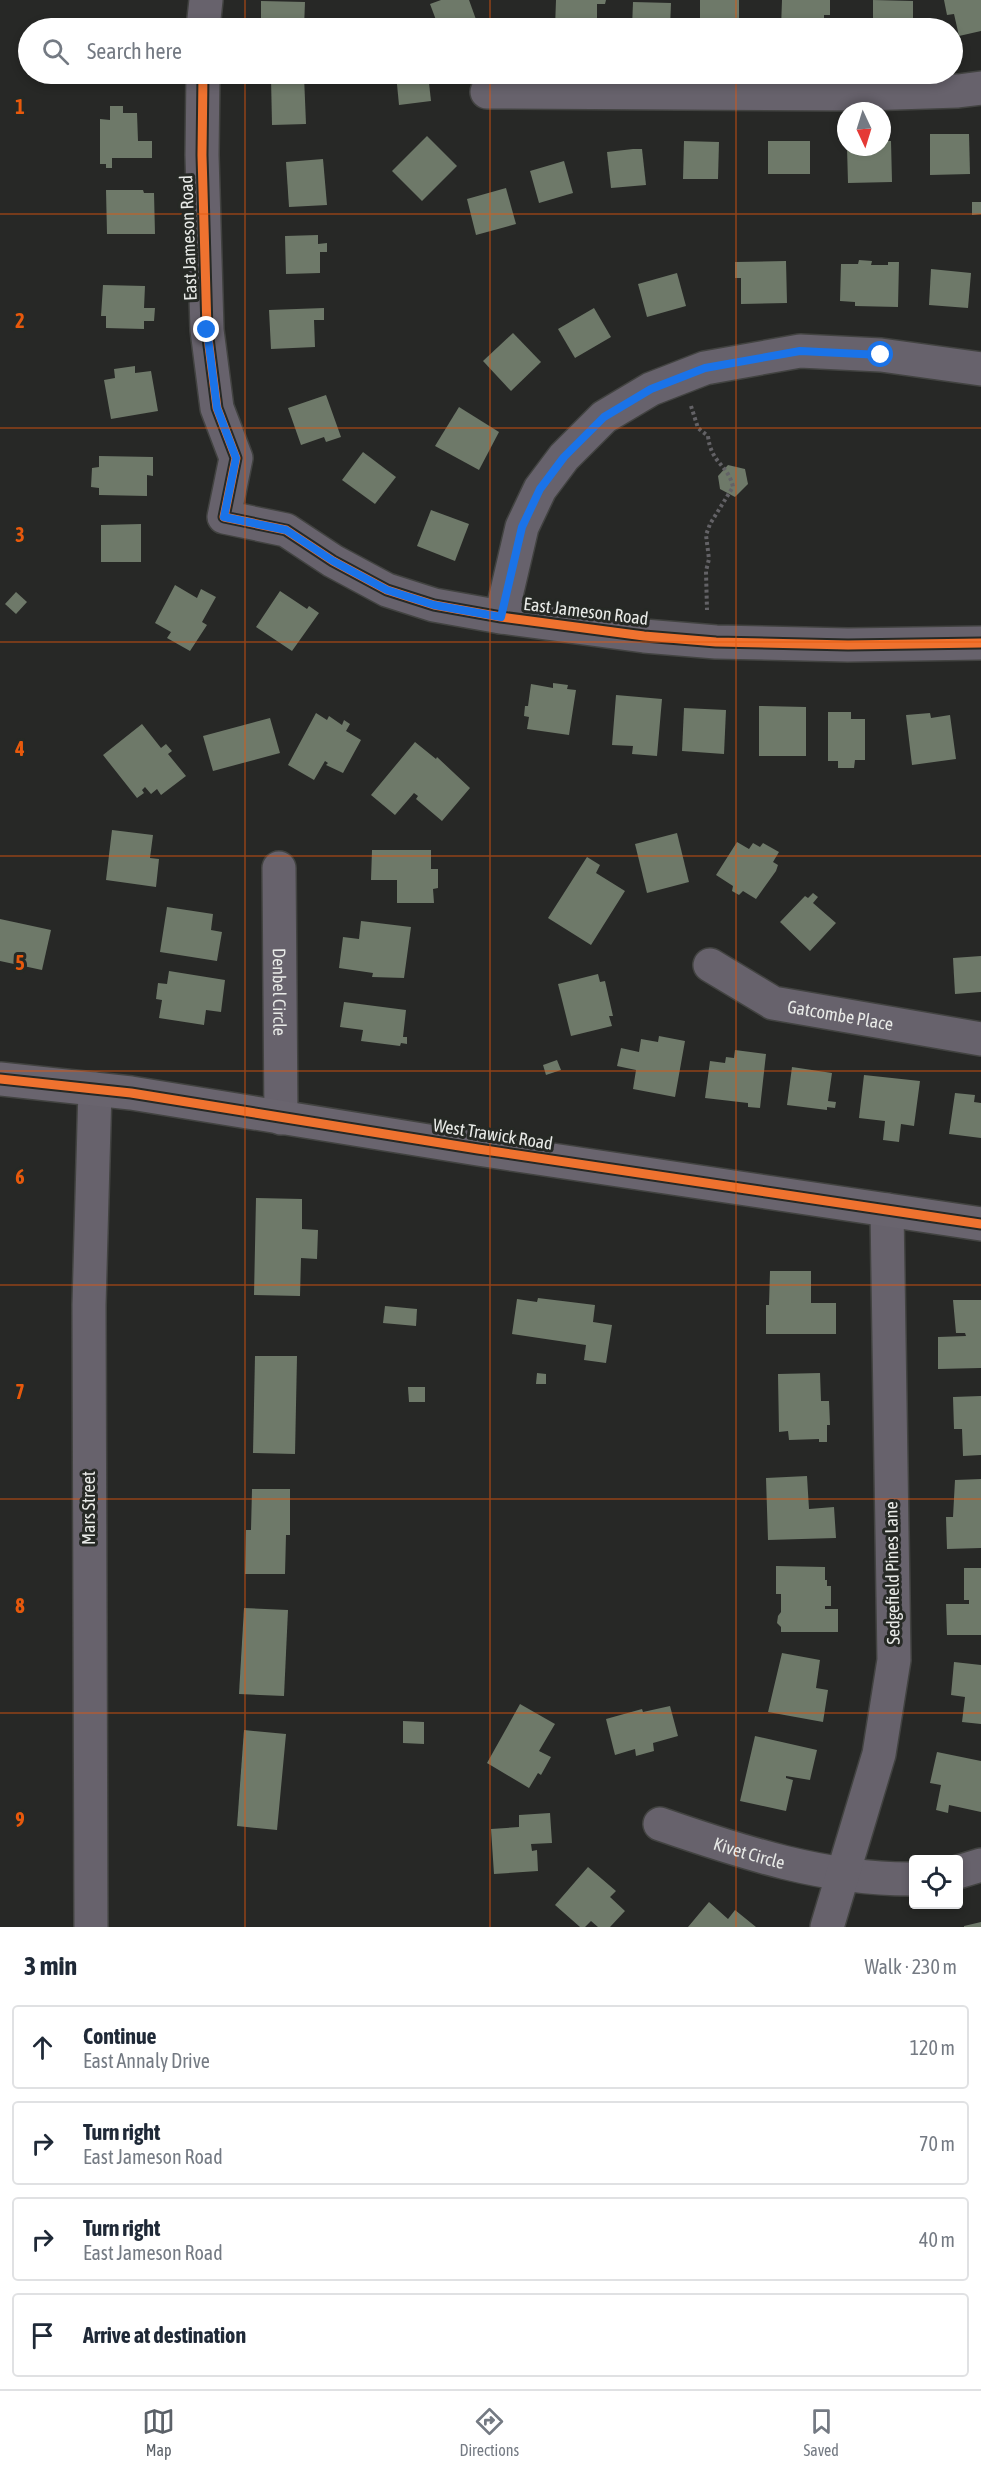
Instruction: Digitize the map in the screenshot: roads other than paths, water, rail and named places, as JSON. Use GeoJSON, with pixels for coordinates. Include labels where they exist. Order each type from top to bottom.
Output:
{"type":"FeatureCollection","features":[{"type":"Feature","properties":{"kind":"street"},"geometry":{"type":"LineString","coordinates":[[205,18],[206,0]]}},
{"type":"Feature","properties":{"kind":"street","name":"East Jameson Road"},"geometry":{"type":"LineString","coordinates":[[203,84],[202,155],[207,330],[217,408],[236,458],[224,517],[286,530],[333,561],[387,590],[434,605],[501,617],[644,636],[707,641],[848,645],[981,643]]}},
{"type":"Feature","properties":{"kind":"street"},"geometry":{"type":"LineString","coordinates":[[487,92],[864,94],[958,91],[981,88]]}},
{"type":"Feature","properties":{"kind":"street"},"geometry":{"type":"LineString","coordinates":[[501,617],[522,527],[540,489],[564,457],[604,417],[651,389],[705,368],[800,351],[881,355],[981,369]]}},
{"type":"Feature","properties":{"kind":"street","name":"Denbel Circle"},"geometry":{"type":"LineString","coordinates":[[279,868],[281,1118]]}},
{"type":"Feature","properties":{"kind":"street","name":"Gatcombe Place"},"geometry":{"type":"LineString","coordinates":[[710,965],[773,1003],[981,1039]]}},
{"type":"Feature","properties":{"kind":"street","name":"West Trawick Road"},"geometry":{"type":"LineString","coordinates":[[0,1079],[95,1089],[981,1224]]}},
{"type":"Feature","properties":{"kind":"street","name":"Mars Street"},"geometry":{"type":"LineString","coordinates":[[91,1927],[89,1328],[95,1089]]}},
{"type":"Feature","properties":{"kind":"street","name":"Sedgefield Pines Lane"},"geometry":{"type":"LineString","coordinates":[[827,1927],[879,1754],[894,1660],[887,1210]]}},
{"type":"Feature","properties":{"kind":"street","name":"Kivet Circle"},"geometry":{"type":"LineString","coordinates":[[660,1824],[748,1855],[881,1880],[909,1879]]}},
{"type":"Feature","properties":{"kind":"street"},"geometry":{"type":"LineString","coordinates":[[963,1870],[981,1865]]}}]}
